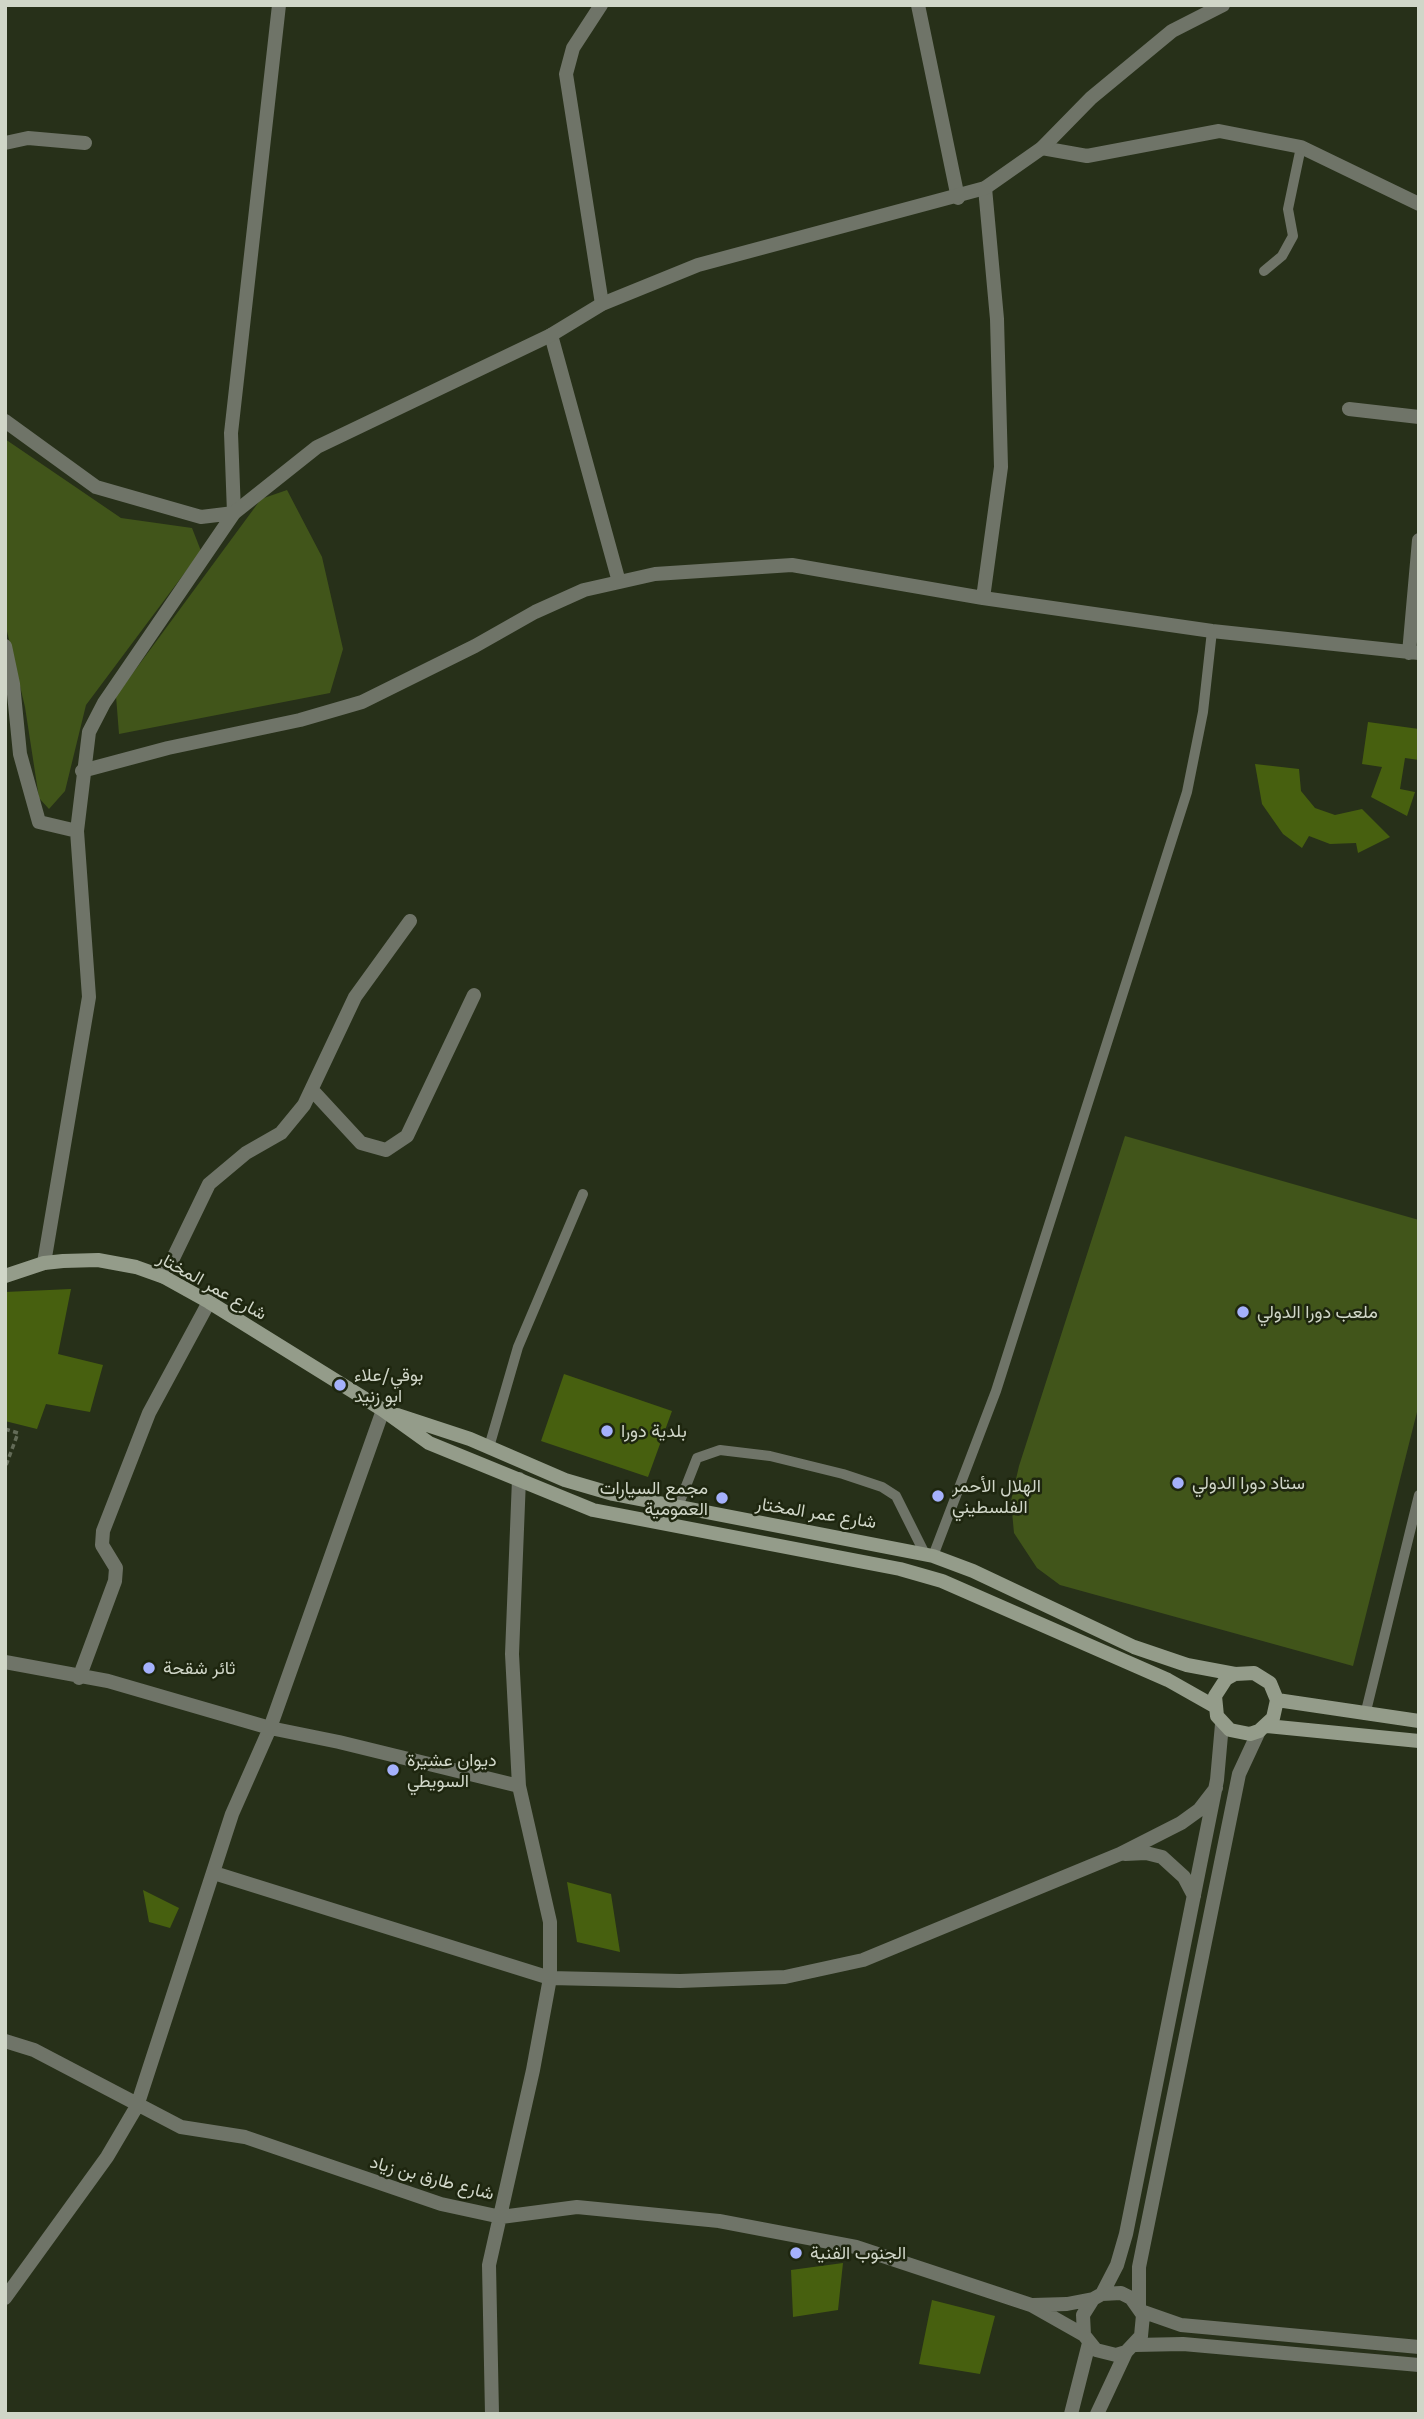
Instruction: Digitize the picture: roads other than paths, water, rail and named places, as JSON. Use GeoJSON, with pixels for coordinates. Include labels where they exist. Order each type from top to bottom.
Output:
{"type":"FeatureCollection","features":[{"type":"Feature","properties":{"kind":"main road","name":"شارع عمر المختار"},"geometry":{"type":"LineString","coordinates":[[5,1276],[44,1263],[98,1260],[136,1267],[164,1277],[209,1302],[383,1410],[429,1443],[593,1510],[900,1569],[942,1581],[1168,1680],[1214,1706]]}},
{"type":"Feature","properties":{"kind":"main road","name":"شارع عمر المختار"},"geometry":{"type":"LineString","coordinates":[[383,1410],[489,1447],[565,1480],[677,1509],[929,1555],[1134,1647],[1186,1665],[1235,1674]]}},
{"type":"Feature","properties":{"kind":"main road"},"geometry":{"type":"LineString","coordinates":[[1263,1729],[1273,1718],[1277,1700],[1270,1683],[1254,1673],[1235,1674],[1219,1688],[1214,1706],[1223,1724],[1240,1734],[1263,1729],[1419,1741]]}},
{"type":"Feature","properties":{"kind":"main road"},"geometry":{"type":"LineString","coordinates":[[1277,1700],[1419,1721]]}},
{"type":"Feature","properties":{"kind":"street"},"geometry":{"type":"LineString","coordinates":[[234,513],[232,421],[279,5]]}},
{"type":"Feature","properties":{"kind":"street"},"geometry":{"type":"LineString","coordinates":[[601,5],[573,47],[566,74],[602,304]]}},
{"type":"Feature","properties":{"kind":"street"},"geometry":{"type":"LineString","coordinates":[[918,5],[958,198]]}},
{"type":"Feature","properties":{"kind":"street"},"geometry":{"type":"LineString","coordinates":[[44,1263],[89,997],[77,831],[82,771],[89,732],[104,703],[234,513],[317,447],[551,335],[602,304],[698,265],[958,198],[985,188],[1042,148],[1091,97],[1172,31],[1223,5]]}},
{"type":"Feature","properties":{"kind":"street"},"geometry":{"type":"LineString","coordinates":[[1042,148],[1087,156],[1219,131],[1301,147],[1419,204]]}},
{"type":"Feature","properties":{"kind":"street"},"geometry":{"type":"LineString","coordinates":[[5,143],[28,138],[85,143]]}},
{"type":"Feature","properties":{"kind":"street"},"geometry":{"type":"LineString","coordinates":[[983,598],[1001,467],[996,318],[985,188]]}},
{"type":"Feature","properties":{"kind":"street"},"geometry":{"type":"LineString","coordinates":[[551,335],[619,582]]}},
{"type":"Feature","properties":{"kind":"street"},"geometry":{"type":"LineString","coordinates":[[1349,409],[1419,417]]}},
{"type":"Feature","properties":{"kind":"street"},"geometry":{"type":"LineString","coordinates":[[5,421],[96,487],[201,517],[234,513]]}},
{"type":"Feature","properties":{"kind":"street"},"geometry":{"type":"LineString","coordinates":[[82,771],[168,748],[300,720],[362,702],[584,590],[655,574],[792,565],[983,598],[1212,631],[1414,653],[1419,540]]}},
{"type":"Feature","properties":{"kind":"street"},"geometry":{"type":"LineString","coordinates":[[5,646],[13,684],[20,754],[39,822],[77,831]]}},
{"type":"Feature","properties":{"kind":"street"},"geometry":{"type":"LineString","coordinates":[[164,1277],[209,1184],[246,1153],[281,1133],[312,1090],[355,997],[410,921]]}},
{"type":"Feature","properties":{"kind":"street"},"geometry":{"type":"LineString","coordinates":[[312,1090],[361,1143],[386,1150],[407,1136],[474,995]]}},
{"type":"Feature","properties":{"kind":"street"},"geometry":{"type":"LineString","coordinates":[[79,1678],[116,1576],[116,1568],[102,1545],[103,1531],[154,1404],[209,1302]]}},
{"type":"Feature","properties":{"kind":"street"},"geometry":{"type":"LineString","coordinates":[[5,2298],[22,2270],[107,2157],[137,2106],[232,1814],[270,1728],[383,1410]]}},
{"type":"Feature","properties":{"kind":"street"},"geometry":{"type":"LineString","coordinates":[[492,2414],[489,2265],[550,1978],[550,1922],[519,1786],[512,1654],[519,1479]]}},
{"type":"Feature","properties":{"kind":"street"},"geometry":{"type":"LineString","coordinates":[[5,1661],[79,1678],[108,1681],[270,1728],[519,1786]]}},
{"type":"Feature","properties":{"kind":"street"},"geometry":{"type":"LineString","coordinates":[[1071,2414],[1086,2339],[1083,2315],[1098,2297],[1116,2265],[1126,2234],[1216,1788],[1223,1724]]}},
{"type":"Feature","properties":{"kind":"street"},"geometry":{"type":"LineString","coordinates":[[1097,2414],[1144,2326],[1140,2308],[1139,2267],[1240,1774],[1263,1729]]}},
{"type":"Feature","properties":{"kind":"street"},"geometry":{"type":"LineString","coordinates":[[214,1873],[550,1978],[680,1981],[785,1977],[863,1960],[1120,1854],[1181,1823],[1199,1810],[1216,1788]]}},
{"type":"Feature","properties":{"kind":"street"},"geometry":{"type":"LineString","coordinates":[[1120,1854],[1146,1853],[1162,1857],[1184,1877],[1194,1896]]}},
{"type":"Feature","properties":{"kind":"street","name":"شارع طارق بن زياد"},"geometry":{"type":"LineString","coordinates":[[5,2041],[34,2050],[181,2127],[245,2137],[392,2189],[501,2217],[577,2207],[719,2221],[856,2247],[1031,2305]]}},
{"type":"Feature","properties":{"kind":"street"},"geometry":{"type":"LineString","coordinates":[[1031,2305],[1067,2304],[1121,2293],[1140,2308],[1181,2325],[1419,2347]]}},
{"type":"Feature","properties":{"kind":"street"},"geometry":{"type":"LineString","coordinates":[[1031,2305],[1105,2354],[1131,2348],[1183,2344],[1419,2365]]}},
{"type":"Feature","properties":{"kind":"lane"},"geometry":{"type":"LineString","coordinates":[[1264,271],[1282,256],[1293,236],[1288,209],[1301,147]]}},
{"type":"Feature","properties":{"kind":"lane"},"geometry":{"type":"LineString","coordinates":[[929,1555],[996,1391],[1187,792],[1203,712],[1212,631]]}},
{"type":"Feature","properties":{"kind":"lane"},"geometry":{"type":"LineString","coordinates":[[489,1447],[518,1347],[583,1194]]}},
{"type":"Feature","properties":{"kind":"lane"},"geometry":{"type":"LineString","coordinates":[[677,1509],[697,1458],[720,1450],[770,1456],[843,1474],[882,1487],[896,1496],[929,1555]]}},
{"type":"Feature","properties":{"kind":"lane"},"geometry":{"type":"LineString","coordinates":[[1365,1715],[1419,1495]]}},
{"type":"Feature","properties":{"kind":"place","name":"ملعب دورا الدولي"},"geometry":{"type":"Point","coordinates":[1243,1312]}},
{"type":"Feature","properties":{"kind":"place","name":"بوقي/علاء ابو زنيد"},"geometry":{"type":"Point","coordinates":[340,1385]}},
{"type":"Feature","properties":{"kind":"place","name":"بلدية دورا"},"geometry":{"type":"Point","coordinates":[607,1431]}},
{"type":"Feature","properties":{"kind":"place","name":"ستاد دورا الدولي"},"geometry":{"type":"Point","coordinates":[1178,1483]}},
{"type":"Feature","properties":{"kind":"place","name":"الهلال الأحمر الفلسطيني"},"geometry":{"type":"Point","coordinates":[938,1496]}},
{"type":"Feature","properties":{"kind":"place","name":"مجمع السيارات العمومية"},"geometry":{"type":"Point","coordinates":[722,1498]}},
{"type":"Feature","properties":{"kind":"place","name":"ثائر شقحة"},"geometry":{"type":"Point","coordinates":[149,1668]}},
{"type":"Feature","properties":{"kind":"place","name":"ديوان عشيرة السويطي"},"geometry":{"type":"Point","coordinates":[393,1770]}},
{"type":"Feature","properties":{"kind":"place","name":"الجنوب الفنية"},"geometry":{"type":"Point","coordinates":[796,2253]}}]}
